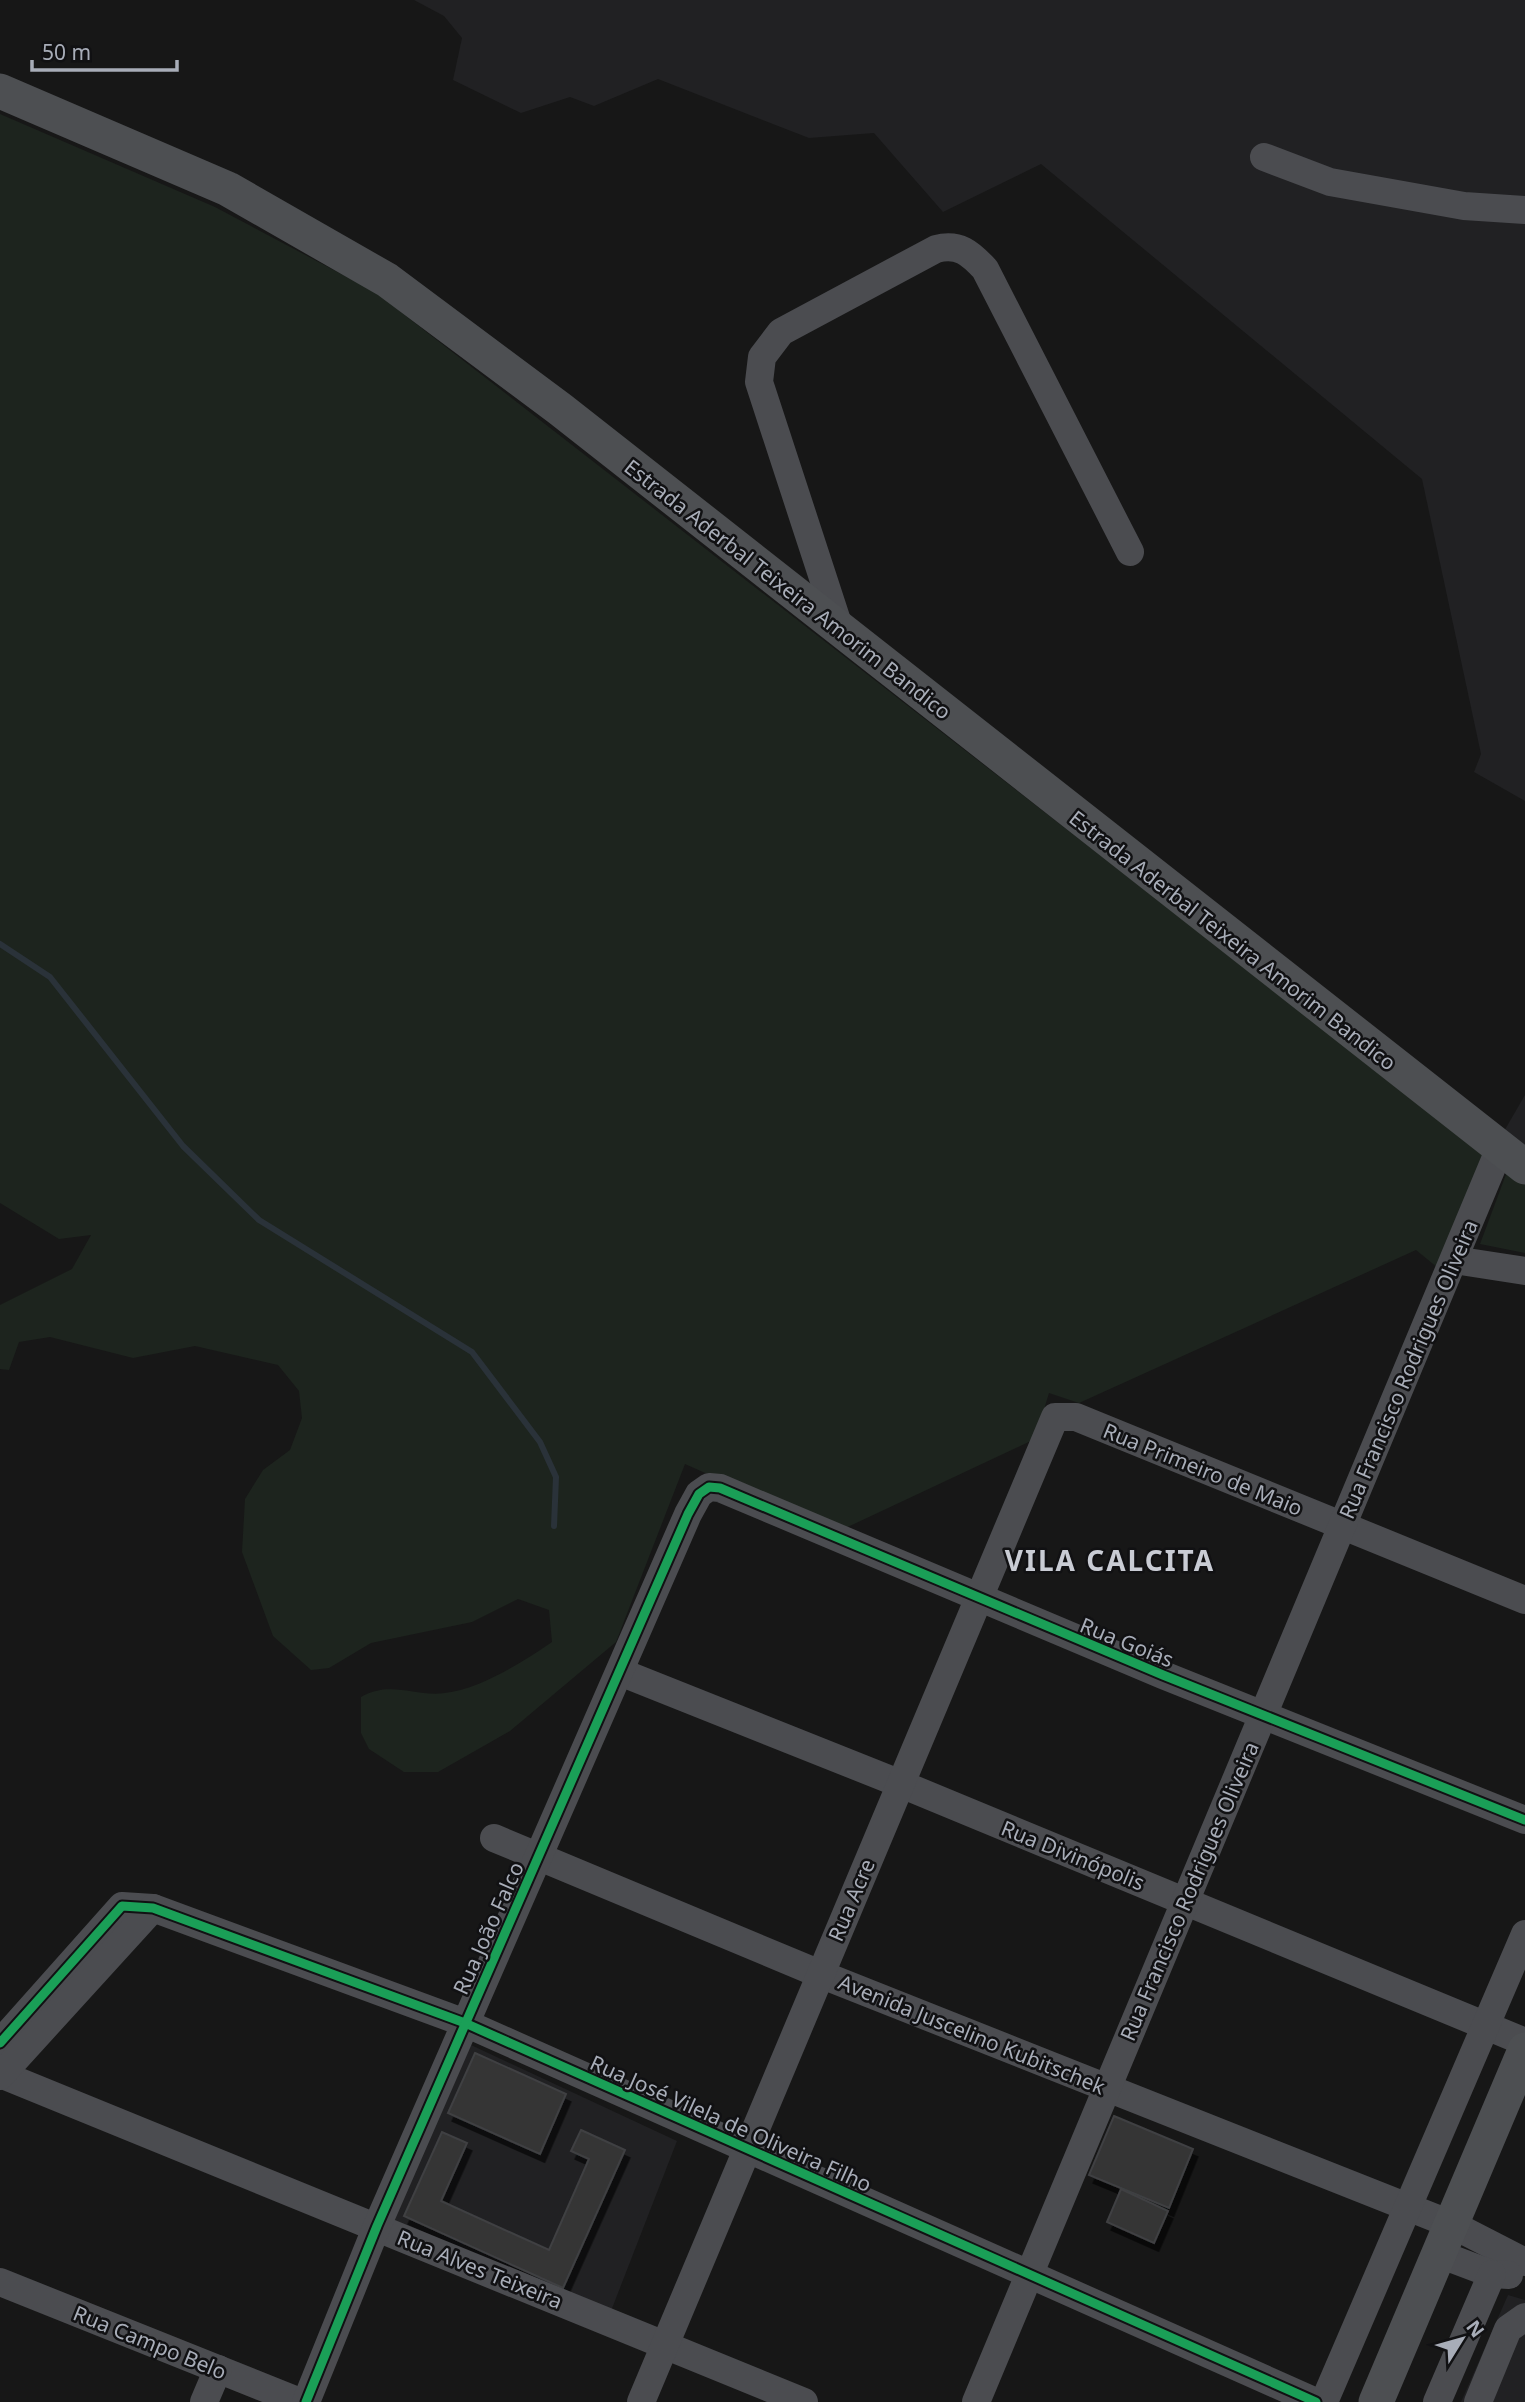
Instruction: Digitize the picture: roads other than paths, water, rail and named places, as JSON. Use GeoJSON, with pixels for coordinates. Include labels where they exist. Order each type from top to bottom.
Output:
{"type":"FeatureCollection","features":[{"type":"Feature","properties":{"kind":"main road","name":"Estrada Aderbal Teixeira Amorim Bandico"},"geometry":{"type":"LineString","coordinates":[[0,91],[228,189],[387,280],[560,409],[1513,1158]]}},
{"type":"Feature","properties":{"kind":"main road"},"geometry":{"type":"LineString","coordinates":[[1376,2402],[1525,2050]]}},
{"type":"Feature","properties":{"kind":"street"},"geometry":{"type":"LineString","coordinates":[[1264,157],[1329,182],[1464,206],[1525,210]]}},
{"type":"Feature","properties":{"kind":"street"},"geometry":{"type":"LineString","coordinates":[[840,630],[824,573],[772,430],[759,383],[759,368],[765,349],[781,332],[936,248],[955,247],[966,251],[985,270],[1130,552]]}},
{"type":"Feature","properties":{"kind":"street","name":"Rua Francisco Rodrigues Oliveira"},"geometry":{"type":"LineString","coordinates":[[976,2402],[1454,1260],[1513,1158]]}},
{"type":"Feature","properties":{"kind":"street"},"geometry":{"type":"LineString","coordinates":[[1454,1260],[1525,1271]]}},
{"type":"Feature","properties":{"kind":"street","name":"Rua Acre"},"geometry":{"type":"LineString","coordinates":[[641,2402],[1053,1420],[1062,1415],[1076,1417]]}},
{"type":"Feature","properties":{"kind":"street","name":"Rua Primeiro de Maio"},"geometry":{"type":"LineString","coordinates":[[1076,1417],[1525,1600]]}},
{"type":"Feature","properties":{"kind":"street","name":"Rua Goiás"},"geometry":{"type":"LineString","coordinates":[[720,1488],[978,1599],[1525,1820]]}},
{"type":"Feature","properties":{"kind":"street","name":"Rua João Falco"},"geometry":{"type":"LineString","coordinates":[[306,2402],[377,2226],[693,1504],[703,1489],[720,1488]]}},
{"type":"Feature","properties":{"kind":"street","name":"Rua Divinópolis"},"geometry":{"type":"LineString","coordinates":[[620,1672],[901,1784],[1525,2042]]}},
{"type":"Feature","properties":{"kind":"street","name":"Avenida Juscelino Kubitschek"},"geometry":{"type":"LineString","coordinates":[[494,1838],[820,1974],[1406,2207],[1446,2239]]}},
{"type":"Feature","properties":{"kind":"street","name":"Rua José Vilela de Oliveira Filho"},"geometry":{"type":"LineString","coordinates":[[0,2043],[122,1906],[153,1908],[465,2023],[1316,2402]]}},
{"type":"Feature","properties":{"kind":"street"},"geometry":{"type":"LineString","coordinates":[[1,2075],[153,1908]]}},
{"type":"Feature","properties":{"kind":"street"},"geometry":{"type":"LineString","coordinates":[[1324,2402],[1525,1934]]}},
{"type":"Feature","properties":{"kind":"street","name":"Rua Alves Teixeira"},"geometry":{"type":"LineString","coordinates":[[1,2075],[804,2402]]}},
{"type":"Feature","properties":{"kind":"street"},"geometry":{"type":"LineString","coordinates":[[1446,2239],[1525,2262]]}},
{"type":"Feature","properties":{"kind":"street"},"geometry":{"type":"LineString","coordinates":[[1446,2239],[1492,2274],[1525,2274]]}},
{"type":"Feature","properties":{"kind":"street"},"geometry":{"type":"LineString","coordinates":[[1437,2402],[1492,2274]]}},
{"type":"Feature","properties":{"kind":"street","name":"Rua Campo Belo"},"geometry":{"type":"LineString","coordinates":[[0,2282],[300,2402]]}},
{"type":"Feature","properties":{"kind":"street"},"geometry":{"type":"LineString","coordinates":[[1478,2402],[1508,2329],[1525,2317]]}},
{"type":"Feature","properties":{"kind":"street"},"geometry":{"type":"LineString","coordinates":[[204,2402],[218,2369]]}},
{"type":"Feature","properties":{"kind":"waterway"},"geometry":{"type":"LineString","coordinates":[[0,944],[50,977],[183,1146],[259,1220],[472,1352],[540,1442],[556,1477],[554,1526]]}},
{"type":"Feature","properties":{"kind":"district","name":"VILA CALCITA"},"geometry":{"type":"Point","coordinates":[1110,1560]}}]}
